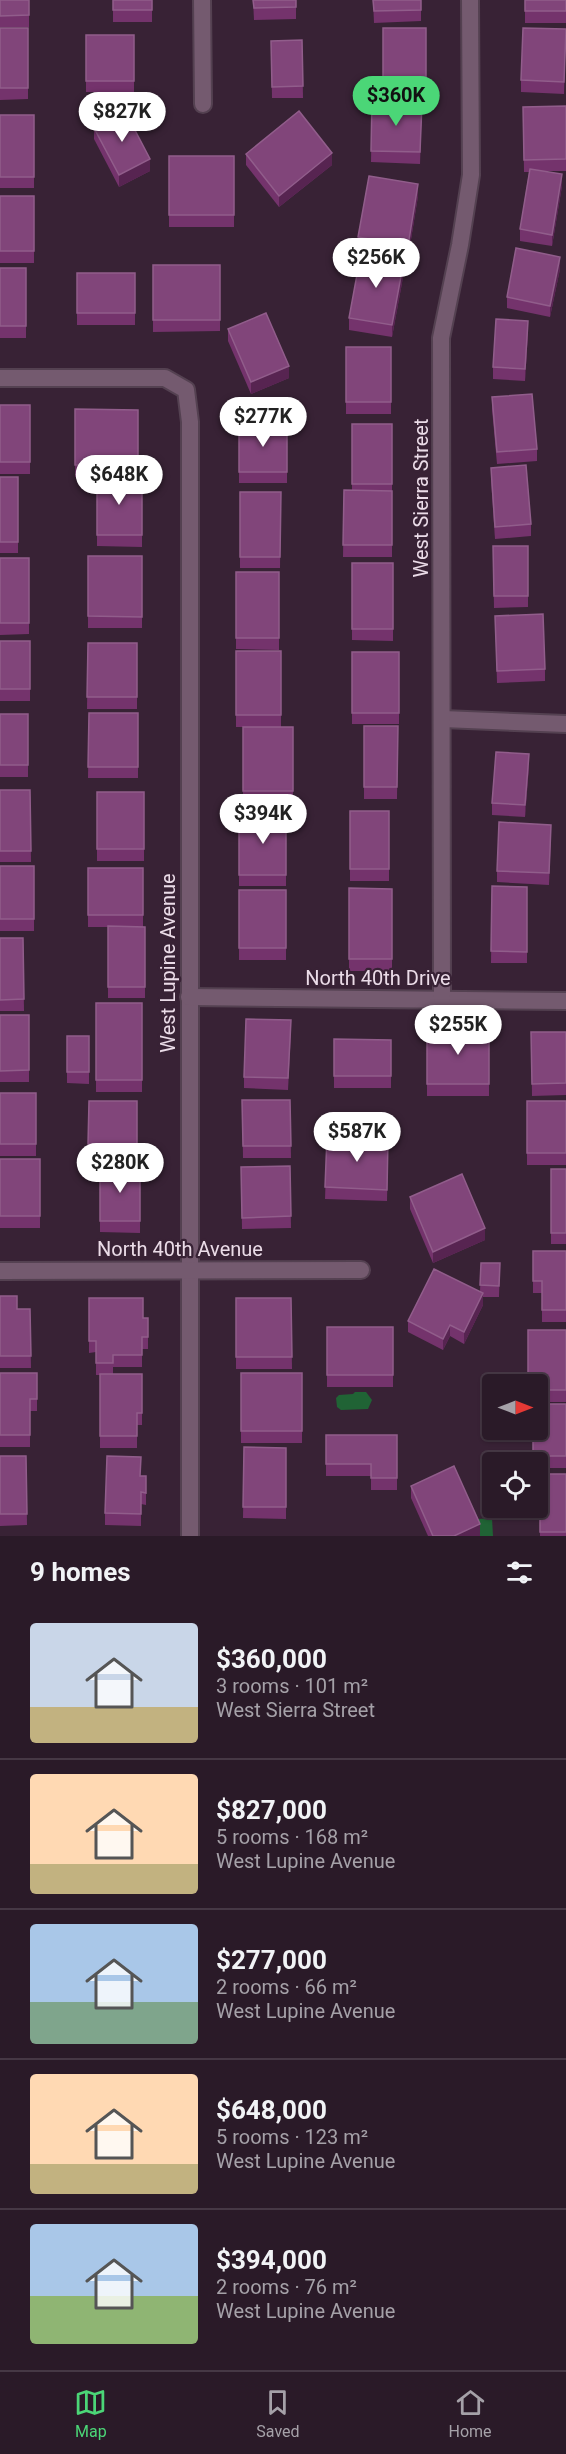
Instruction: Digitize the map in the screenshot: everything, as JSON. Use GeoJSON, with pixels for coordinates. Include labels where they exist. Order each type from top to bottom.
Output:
{"type":"FeatureCollection","features":[{"type":"Feature","properties":{"kind":"street"},"geometry":{"type":"LineString","coordinates":[[202,0],[204,104]]}},
{"type":"Feature","properties":{"kind":"street","name":"West Sierra Street"},"geometry":{"type":"LineString","coordinates":[[442,999],[441,338],[460,245],[471,175],[470,0]]}},
{"type":"Feature","properties":{"kind":"street","name":"West Lupine Avenue"},"geometry":{"type":"LineString","coordinates":[[0,378],[165,378],[186,390],[190,422],[190,1536]]}},
{"type":"Feature","properties":{"kind":"street"},"geometry":{"type":"LineString","coordinates":[[443,719],[566,724]]}},
{"type":"Feature","properties":{"kind":"street","name":"North 40th Drive"},"geometry":{"type":"LineString","coordinates":[[189,997],[566,1001]]}},
{"type":"Feature","properties":{"kind":"street","name":"North 40th Avenue"},"geometry":{"type":"LineString","coordinates":[[0,1271],[361,1270]]}},
{"type":"Feature","properties":{"kind":"shaded area"},"geometry":{"type":"Polygon","coordinates":[[[366,1392],[372,1400],[368,1409],[341,1410],[337,1407],[336,1398],[339,1395],[366,1392]]]}},
{"type":"Feature","properties":{"kind":"shaded area"},"geometry":{"type":"Polygon","coordinates":[[[492,1518],[493,1536],[477,1536],[478,1519],[492,1518]]]}},
{"type":"Feature","properties":{"kind":"building"},"geometry":{"type":"Polygon","coordinates":[[[0,0],[29,0],[29,15],[0,16],[0,0]]]}},
{"type":"Feature","properties":{"kind":"building"},"geometry":{"type":"Polygon","coordinates":[[[113,0],[152,0],[152,10],[113,10],[113,0]]]}},
{"type":"Feature","properties":{"kind":"building"},"geometry":{"type":"Polygon","coordinates":[[[253,0],[296,0],[296,7],[254,8],[253,0]]]}},
{"type":"Feature","properties":{"kind":"building"},"geometry":{"type":"Polygon","coordinates":[[[373,0],[421,0],[421,10],[374,11],[373,0]]]}},
{"type":"Feature","properties":{"kind":"building"},"geometry":{"type":"Polygon","coordinates":[[[525,0],[566,0],[566,11],[525,11],[525,0]]]}},
{"type":"Feature","properties":{"kind":"building"},"geometry":{"type":"Polygon","coordinates":[[[0,28],[28,28],[28,88],[0,88],[0,28]]]}},
{"type":"Feature","properties":{"kind":"building"},"geometry":{"type":"Polygon","coordinates":[[[383,28],[426,28],[426,89],[383,89],[383,28]]]}},
{"type":"Feature","properties":{"kind":"building"},"geometry":{"type":"Polygon","coordinates":[[[523,28],[566,29],[564,82],[521,80],[523,28]]]}},
{"type":"Feature","properties":{"kind":"building"},"geometry":{"type":"Polygon","coordinates":[[[86,35],[134,35],[134,81],[86,81],[86,35]]]}},
{"type":"Feature","properties":{"kind":"building"},"geometry":{"type":"Polygon","coordinates":[[[302,40],[303,86],[272,87],[271,41],[302,40]]]}},
{"type":"Feature","properties":{"kind":"building"},"geometry":{"type":"Polygon","coordinates":[[[372,101],[422,103],[420,152],[371,151],[372,101]]]}},
{"type":"Feature","properties":{"kind":"building"},"geometry":{"type":"Polygon","coordinates":[[[566,106],[566,159],[524,160],[523,107],[566,106]]]}},
{"type":"Feature","properties":{"kind":"building"},"geometry":{"type":"Polygon","coordinates":[[[125,111],[150,159],[119,175],[94,128],[125,111]]]}},
{"type":"Feature","properties":{"kind":"building"},"geometry":{"type":"Polygon","coordinates":[[[299,111],[332,153],[279,196],[246,154],[299,111]]]}},
{"type":"Feature","properties":{"kind":"building"},"geometry":{"type":"Polygon","coordinates":[[[0,115],[34,115],[34,177],[0,177],[0,115]]]}},
{"type":"Feature","properties":{"kind":"building"},"geometry":{"type":"Polygon","coordinates":[[[169,156],[234,156],[234,215],[169,215],[169,156]]]}},
{"type":"Feature","properties":{"kind":"building"},"geometry":{"type":"Polygon","coordinates":[[[530,169],[562,174],[552,235],[520,229],[530,169]]]}},
{"type":"Feature","properties":{"kind":"building"},"geometry":{"type":"Polygon","coordinates":[[[369,176],[418,184],[408,246],[358,237],[369,176]]]}},
{"type":"Feature","properties":{"kind":"building"},"geometry":{"type":"Polygon","coordinates":[[[0,196],[34,196],[34,251],[0,251],[0,196]]]}},
{"type":"Feature","properties":{"kind":"building"},"geometry":{"type":"Polygon","coordinates":[[[516,248],[560,257],[550,306],[507,297],[516,248]]]}},
{"type":"Feature","properties":{"kind":"building"},"geometry":{"type":"Polygon","coordinates":[[[361,253],[404,260],[392,325],[349,318],[361,253]]]}},
{"type":"Feature","properties":{"kind":"building"},"geometry":{"type":"Polygon","coordinates":[[[153,265],[220,265],[220,320],[153,320],[153,265]]]}},
{"type":"Feature","properties":{"kind":"building"},"geometry":{"type":"Polygon","coordinates":[[[0,268],[26,268],[26,326],[0,326],[0,268]]]}},
{"type":"Feature","properties":{"kind":"building"},"geometry":{"type":"Polygon","coordinates":[[[77,273],[135,273],[135,313],[77,313],[77,273]]]}},
{"type":"Feature","properties":{"kind":"building"},"geometry":{"type":"Polygon","coordinates":[[[266,313],[289,366],[251,382],[228,329],[266,313]]]}},
{"type":"Feature","properties":{"kind":"building"},"geometry":{"type":"Polygon","coordinates":[[[496,319],[528,321],[525,369],[493,367],[496,319]]]}},
{"type":"Feature","properties":{"kind":"building"},"geometry":{"type":"Polygon","coordinates":[[[346,347],[391,347],[391,402],[346,402],[346,347]]]}},
{"type":"Feature","properties":{"kind":"building"},"geometry":{"type":"Polygon","coordinates":[[[532,394],[537,449],[497,452],[492,397],[532,394]]]}},
{"type":"Feature","properties":{"kind":"building"},"geometry":{"type":"Polygon","coordinates":[[[0,405],[30,405],[30,462],[0,462],[0,405]]]}},
{"type":"Feature","properties":{"kind":"building"},"geometry":{"type":"Polygon","coordinates":[[[75,409],[138,410],[138,465],[75,465],[75,409]]]}},
{"type":"Feature","properties":{"kind":"building"},"geometry":{"type":"Polygon","coordinates":[[[239,423],[287,423],[287,472],[239,472],[239,423]]]}},
{"type":"Feature","properties":{"kind":"building"},"geometry":{"type":"Polygon","coordinates":[[[352,424],[392,424],[392,484],[352,484],[352,424]]]}},
{"type":"Feature","properties":{"kind":"building"},"geometry":{"type":"Polygon","coordinates":[[[526,465],[531,524],[495,527],[491,468],[526,465]]]}},
{"type":"Feature","properties":{"kind":"building"},"geometry":{"type":"Polygon","coordinates":[[[0,477],[18,477],[18,542],[0,542],[0,477]]]}},
{"type":"Feature","properties":{"kind":"building"},"geometry":{"type":"Polygon","coordinates":[[[97,477],[142,478],[142,535],[97,535],[97,477]]]}},
{"type":"Feature","properties":{"kind":"building"},"geometry":{"type":"Polygon","coordinates":[[[344,490],[392,491],[392,545],[343,545],[344,490]]]}},
{"type":"Feature","properties":{"kind":"building"},"geometry":{"type":"Polygon","coordinates":[[[240,492],[281,492],[280,557],[240,557],[240,492]]]}},
{"type":"Feature","properties":{"kind":"building"},"geometry":{"type":"Polygon","coordinates":[[[493,546],[528,546],[528,596],[494,596],[493,546]]]}},
{"type":"Feature","properties":{"kind":"building"},"geometry":{"type":"Polygon","coordinates":[[[88,556],[142,556],[142,617],[88,616],[88,556]]]}},
{"type":"Feature","properties":{"kind":"building"},"geometry":{"type":"Polygon","coordinates":[[[0,558],[29,558],[29,623],[0,623],[0,558]]]}},
{"type":"Feature","properties":{"kind":"building"},"geometry":{"type":"Polygon","coordinates":[[[352,563],[393,563],[393,629],[352,629],[352,563]]]}},
{"type":"Feature","properties":{"kind":"building"},"geometry":{"type":"Polygon","coordinates":[[[236,572],[279,572],[279,638],[236,638],[236,572]]]}},
{"type":"Feature","properties":{"kind":"building"},"geometry":{"type":"Polygon","coordinates":[[[543,614],[545,669],[497,671],[495,616],[543,614]]]}},
{"type":"Feature","properties":{"kind":"building"},"geometry":{"type":"Polygon","coordinates":[[[0,641],[30,641],[30,689],[0,689],[0,641]]]}},
{"type":"Feature","properties":{"kind":"building"},"geometry":{"type":"Polygon","coordinates":[[[88,643],[137,643],[137,697],[87,697],[88,643]]]}},
{"type":"Feature","properties":{"kind":"building"},"geometry":{"type":"Polygon","coordinates":[[[236,651],[281,651],[281,715],[236,715],[236,651]]]}},
{"type":"Feature","properties":{"kind":"building"},"geometry":{"type":"Polygon","coordinates":[[[352,652],[399,652],[399,713],[352,713],[352,652]]]}},
{"type":"Feature","properties":{"kind":"building"},"geometry":{"type":"Polygon","coordinates":[[[89,713],[138,713],[138,767],[88,767],[89,713]]]}},
{"type":"Feature","properties":{"kind":"building"},"geometry":{"type":"Polygon","coordinates":[[[0,714],[28,714],[28,765],[0,765],[0,714]]]}},
{"type":"Feature","properties":{"kind":"building"},"geometry":{"type":"Polygon","coordinates":[[[364,726],[398,726],[397,787],[364,787],[364,726]]]}},
{"type":"Feature","properties":{"kind":"building"},"geometry":{"type":"Polygon","coordinates":[[[243,727],[293,727],[293,791],[243,791],[243,727]]]}},
{"type":"Feature","properties":{"kind":"building"},"geometry":{"type":"Polygon","coordinates":[[[496,752],[529,754],[525,805],[492,803],[496,752]]]}},
{"type":"Feature","properties":{"kind":"building"},"geometry":{"type":"Polygon","coordinates":[[[0,790],[30,790],[31,851],[0,851],[0,790]]]}},
{"type":"Feature","properties":{"kind":"building"},"geometry":{"type":"Polygon","coordinates":[[[97,792],[144,792],[144,849],[97,849],[97,792]]]}},
{"type":"Feature","properties":{"kind":"building"},"geometry":{"type":"Polygon","coordinates":[[[350,811],[389,811],[389,869],[350,869],[350,811]]]}},
{"type":"Feature","properties":{"kind":"building"},"geometry":{"type":"Polygon","coordinates":[[[239,815],[286,815],[286,875],[239,875],[239,815]]]}},
{"type":"Feature","properties":{"kind":"building"},"geometry":{"type":"Polygon","coordinates":[[[499,822],[551,825],[549,873],[497,871],[499,822]]]}},
{"type":"Feature","properties":{"kind":"building"},"geometry":{"type":"Polygon","coordinates":[[[0,866],[34,866],[34,919],[0,919],[0,866]]]}},
{"type":"Feature","properties":{"kind":"building"},"geometry":{"type":"Polygon","coordinates":[[[88,868],[143,868],[143,915],[88,915],[88,868]]]}},
{"type":"Feature","properties":{"kind":"building"},"geometry":{"type":"Polygon","coordinates":[[[492,886],[527,887],[527,952],[491,951],[492,886]]]}},
{"type":"Feature","properties":{"kind":"building"},"geometry":{"type":"Polygon","coordinates":[[[349,888],[392,889],[392,959],[349,959],[349,888]]]}},
{"type":"Feature","properties":{"kind":"building"},"geometry":{"type":"Polygon","coordinates":[[[239,890],[286,890],[286,948],[239,948],[239,890]]]}},
{"type":"Feature","properties":{"kind":"building"},"geometry":{"type":"Polygon","coordinates":[[[108,926],[145,927],[145,987],[108,987],[108,926]]]}},
{"type":"Feature","properties":{"kind":"building"},"geometry":{"type":"Polygon","coordinates":[[[0,938],[23,938],[24,999],[0,1000],[0,938]]]}},
{"type":"Feature","properties":{"kind":"building"},"geometry":{"type":"Polygon","coordinates":[[[96,1003],[142,1003],[142,1080],[96,1080],[96,1003]]]}},
{"type":"Feature","properties":{"kind":"building"},"geometry":{"type":"Polygon","coordinates":[[[0,1015],[29,1015],[29,1070],[0,1071],[0,1015]]]}},
{"type":"Feature","properties":{"kind":"building"},"geometry":{"type":"Polygon","coordinates":[[[246,1019],[291,1020],[288,1078],[244,1077],[246,1019]]]}},
{"type":"Feature","properties":{"kind":"building"},"geometry":{"type":"Polygon","coordinates":[[[427,1028],[489,1028],[489,1084],[427,1084],[427,1028]]]}},
{"type":"Feature","properties":{"kind":"building"},"geometry":{"type":"Polygon","coordinates":[[[531,1032],[566,1032],[566,1083],[532,1084],[531,1032]]]}},
{"type":"Feature","properties":{"kind":"building"},"geometry":{"type":"Polygon","coordinates":[[[67,1036],[89,1036],[89,1072],[67,1072],[67,1036]]]}},
{"type":"Feature","properties":{"kind":"building"},"geometry":{"type":"Polygon","coordinates":[[[334,1039],[391,1040],[391,1076],[334,1076],[334,1039]]]}},
{"type":"Feature","properties":{"kind":"building"},"geometry":{"type":"Polygon","coordinates":[[[0,1093],[36,1093],[36,1144],[0,1144],[0,1093]]]}},
{"type":"Feature","properties":{"kind":"building"},"geometry":{"type":"Polygon","coordinates":[[[242,1100],[290,1100],[291,1146],[243,1146],[242,1100]]]}},
{"type":"Feature","properties":{"kind":"building"},"geometry":{"type":"Polygon","coordinates":[[[89,1101],[137,1101],[137,1144],[88,1144],[89,1101]]]}},
{"type":"Feature","properties":{"kind":"building"},"geometry":{"type":"Polygon","coordinates":[[[527,1101],[566,1101],[566,1153],[527,1153],[527,1101]]]}},
{"type":"Feature","properties":{"kind":"building"},"geometry":{"type":"Polygon","coordinates":[[[327,1137],[388,1139],[387,1190],[325,1187],[327,1137]]]}},
{"type":"Feature","properties":{"kind":"building"},"geometry":{"type":"Polygon","coordinates":[[[0,1159],[40,1159],[40,1216],[0,1216],[0,1159]]]}},
{"type":"Feature","properties":{"kind":"building"},"geometry":{"type":"Polygon","coordinates":[[[290,1166],[291,1216],[242,1218],[241,1167],[290,1166]]]}},
{"type":"Feature","properties":{"kind":"building"},"geometry":{"type":"Polygon","coordinates":[[[100,1167],[140,1167],[140,1221],[100,1221],[100,1167]]]}},
{"type":"Feature","properties":{"kind":"building"},"geometry":{"type":"Polygon","coordinates":[[[551,1169],[566,1169],[566,1233],[551,1233],[551,1169]]]}},
{"type":"Feature","properties":{"kind":"building"},"geometry":{"type":"Polygon","coordinates":[[[462,1174],[485,1228],[433,1252],[410,1197],[462,1174]]]}},
{"type":"Feature","properties":{"kind":"building"},"geometry":{"type":"Polygon","coordinates":[[[533,1251],[566,1251],[566,1310],[542,1310],[542,1281],[533,1281],[533,1251]]]}},
{"type":"Feature","properties":{"kind":"building"},"geometry":{"type":"Polygon","coordinates":[[[481,1263],[500,1263],[499,1286],[480,1285],[481,1263]]]}},
{"type":"Feature","properties":{"kind":"building"},"geometry":{"type":"Polygon","coordinates":[[[434,1269],[483,1293],[464,1332],[450,1325],[443,1339],[408,1321],[434,1269]]]}},
{"type":"Feature","properties":{"kind":"building"},"geometry":{"type":"Polygon","coordinates":[[[0,1296],[17,1296],[17,1309],[30,1309],[31,1356],[0,1356],[0,1296]]]}},
{"type":"Feature","properties":{"kind":"building"},"geometry":{"type":"Polygon","coordinates":[[[89,1298],[143,1298],[143,1318],[148,1318],[148,1337],[142,1337],[142,1355],[113,1355],[113,1363],[96,1363],[96,1341],[89,1341],[89,1298]]]}},
{"type":"Feature","properties":{"kind":"building"},"geometry":{"type":"Polygon","coordinates":[[[236,1298],[291,1298],[292,1357],[236,1357],[236,1298]]]}},
{"type":"Feature","properties":{"kind":"building"},"geometry":{"type":"Polygon","coordinates":[[[327,1327],[393,1327],[393,1375],[327,1375],[327,1327]]]}},
{"type":"Feature","properties":{"kind":"building"},"geometry":{"type":"Polygon","coordinates":[[[528,1330],[566,1330],[566,1390],[548,1390],[548,1374],[528,1374],[528,1330]]]}},
{"type":"Feature","properties":{"kind":"building"},"geometry":{"type":"Polygon","coordinates":[[[0,1373],[37,1373],[37,1399],[30,1399],[30,1435],[0,1435],[0,1373]]]}},
{"type":"Feature","properties":{"kind":"building"},"geometry":{"type":"Polygon","coordinates":[[[241,1373],[302,1373],[302,1431],[241,1431],[241,1373]]]}},
{"type":"Feature","properties":{"kind":"building"},"geometry":{"type":"Polygon","coordinates":[[[100,1374],[142,1374],[142,1413],[137,1413],[137,1436],[100,1436],[100,1374]]]}},
{"type":"Feature","properties":{"kind":"building"},"geometry":{"type":"Polygon","coordinates":[[[548,1404],[566,1404],[566,1456],[548,1456],[548,1452],[533,1452],[533,1440],[548,1440],[548,1404]]]}},
{"type":"Feature","properties":{"kind":"building"},"geometry":{"type":"Polygon","coordinates":[[[326,1435],[397,1435],[397,1478],[371,1478],[371,1464],[326,1464],[326,1435]]]}},
{"type":"Feature","properties":{"kind":"building"},"geometry":{"type":"Polygon","coordinates":[[[244,1447],[286,1448],[286,1507],[243,1507],[244,1447]]]}},
{"type":"Feature","properties":{"kind":"building"},"geometry":{"type":"Polygon","coordinates":[[[0,1456],[26,1456],[27,1514],[0,1514],[0,1456]]]}},
{"type":"Feature","properties":{"kind":"building"},"geometry":{"type":"Polygon","coordinates":[[[107,1456],[141,1457],[140,1476],[146,1476],[146,1493],[141,1492],[141,1514],[105,1513],[107,1456]]]}},
{"type":"Feature","properties":{"kind":"building"},"geometry":{"type":"Polygon","coordinates":[[[454,1466],[480,1524],[454,1536],[433,1536],[411,1486],[454,1466]]]}},
{"type":"Feature","properties":{"kind":"building"},"geometry":{"type":"Polygon","coordinates":[[[548,1474],[566,1474],[566,1532],[540,1532],[540,1518],[548,1518],[548,1474]]]}}]}
